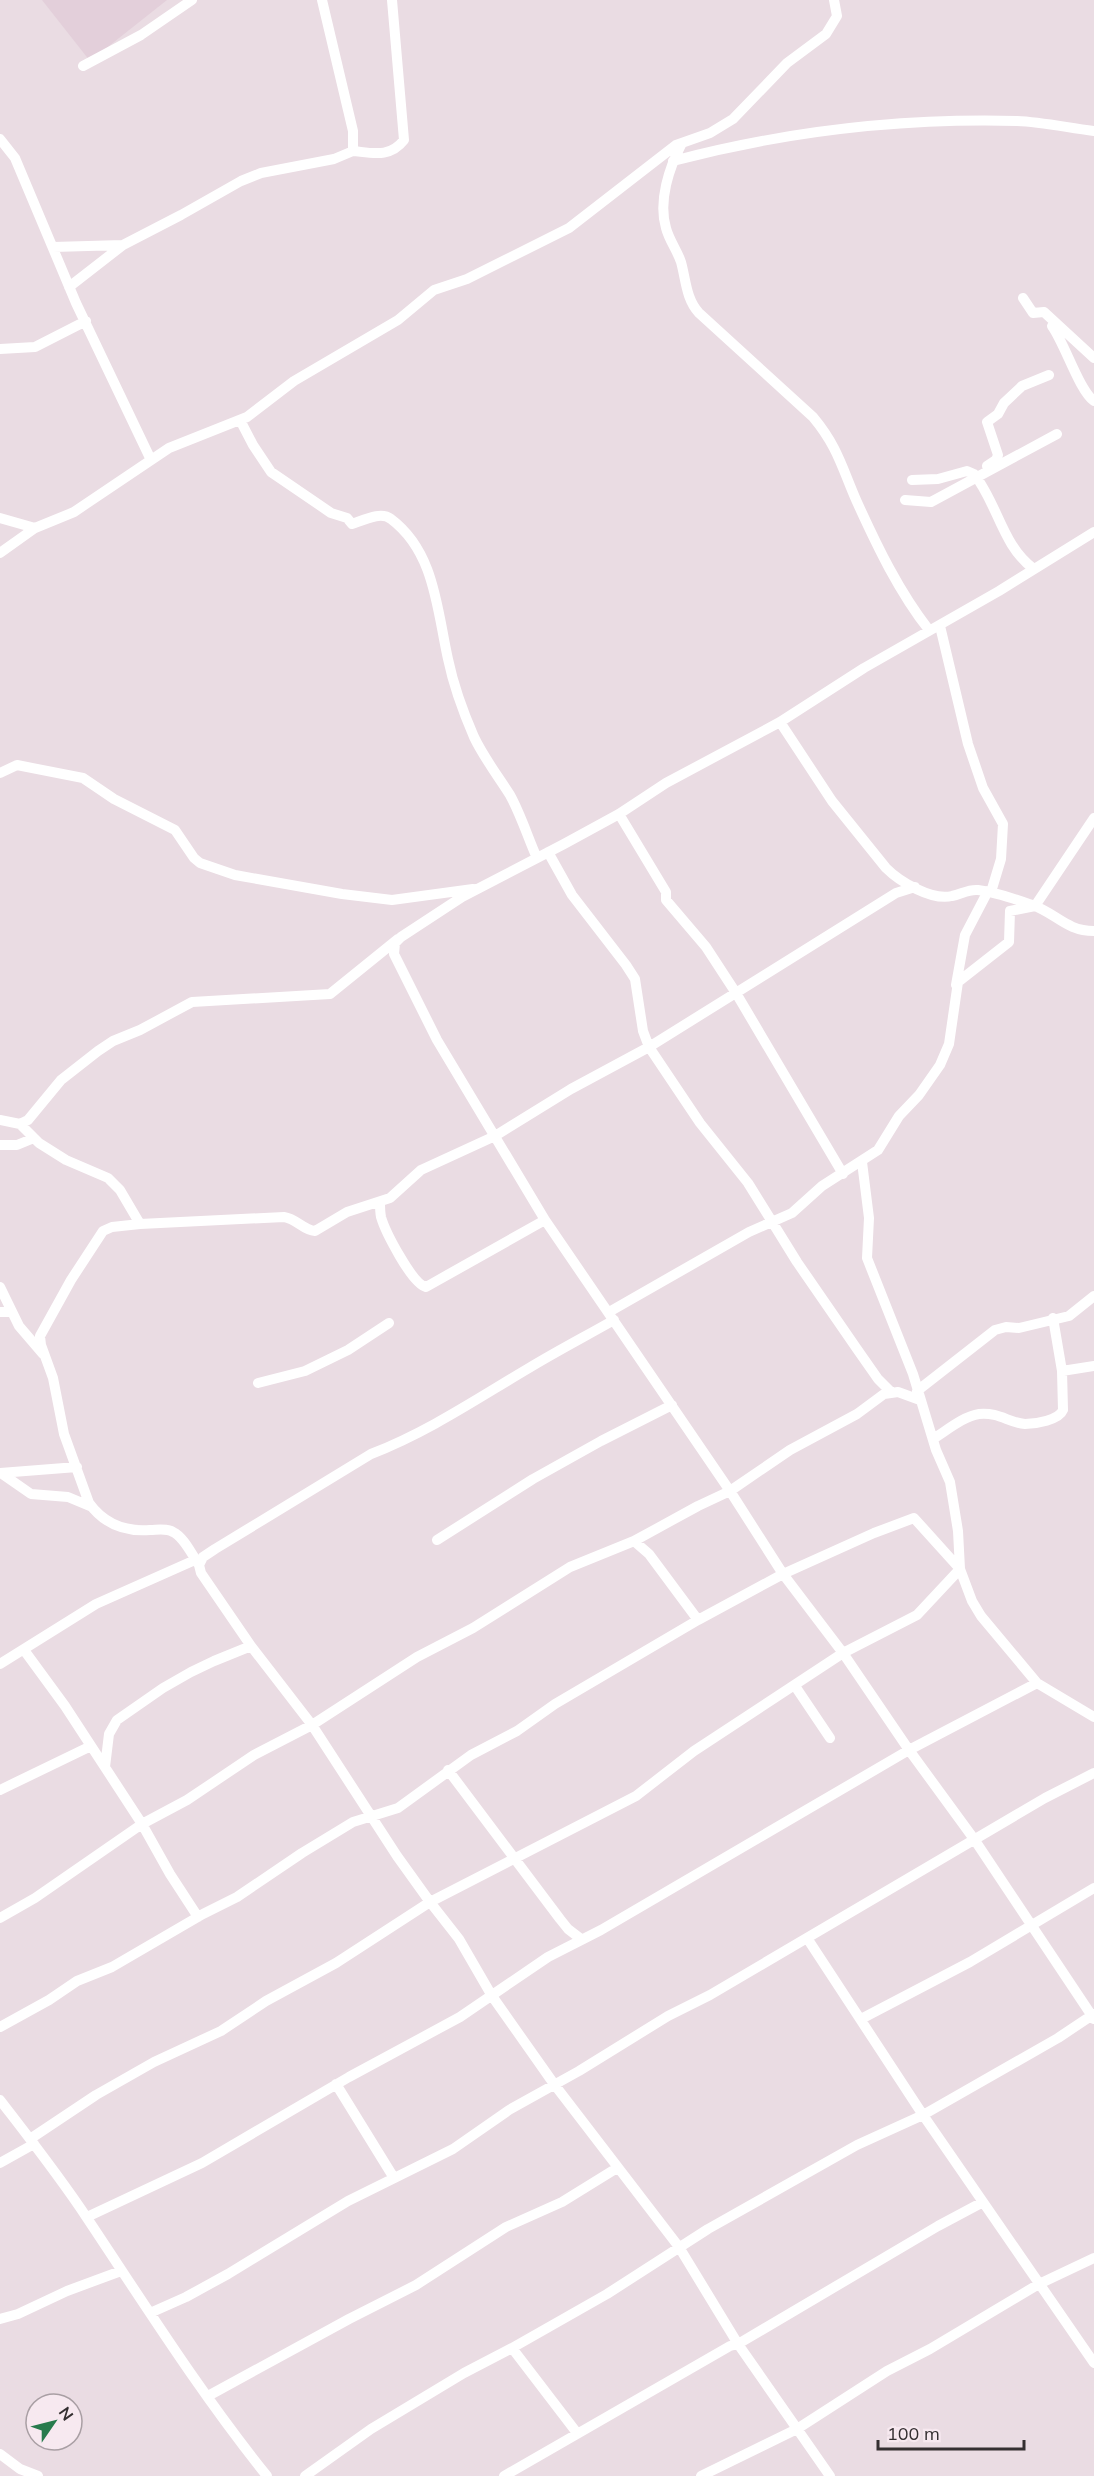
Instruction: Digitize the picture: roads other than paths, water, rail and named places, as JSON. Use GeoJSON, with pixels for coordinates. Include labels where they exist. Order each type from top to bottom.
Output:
{"type":"FeatureCollection","features":[{"type":"Feature","properties":{"kind":"street"},"geometry":{"type":"LineString","coordinates":[[83,66],[141,35],[192,0]]}},
{"type":"Feature","properties":{"kind":"street"},"geometry":{"type":"LineString","coordinates":[[322,0],[353,131],[355,145],[353,151]]}},
{"type":"Feature","properties":{"kind":"street"},"geometry":{"type":"LineString","coordinates":[[69,287],[123,244],[182,215],[240,181],[261,173],[334,159],[353,151],[385,154],[399,147],[404,140],[392,0]]}},
{"type":"Feature","properties":{"kind":"street"},"geometry":{"type":"LineString","coordinates":[[0,553],[35,528],[74,512],[170,448],[195,436],[240,420],[258,410],[294,381],[398,320],[434,290],[467,279],[569,228],[682,142],[710,133],[733,119],[787,63],[826,34],[837,16],[834,0]]}},
{"type":"Feature","properties":{"kind":"street"},"geometry":{"type":"LineString","coordinates":[[672,161],[724,148],[911,123],[1019,122],[1094,131]]}},
{"type":"Feature","properties":{"kind":"street"},"geometry":{"type":"LineString","coordinates":[[0,139],[15,158],[69,287],[151,460]]}},
{"type":"Feature","properties":{"kind":"street"},"geometry":{"type":"LineString","coordinates":[[682,142],[672,161],[663,209],[666,228],[680,260],[691,303],[699,314],[813,417],[825,431],[833,442],[856,501],[889,567],[916,614],[929,630]]}},
{"type":"Feature","properties":{"kind":"street"},"geometry":{"type":"LineString","coordinates":[[53,247],[123,244]]}},
{"type":"Feature","properties":{"kind":"street"},"geometry":{"type":"LineString","coordinates":[[1023,298],[1033,313],[1044,312],[1094,358]]}},
{"type":"Feature","properties":{"kind":"street"},"geometry":{"type":"LineString","coordinates":[[0,349],[35,347],[86,321]]}},
{"type":"Feature","properties":{"kind":"street"},"geometry":{"type":"LineString","coordinates":[[1051,325],[1061,339],[1084,390],[1094,401]]}},
{"type":"Feature","properties":{"kind":"street"},"geometry":{"type":"LineString","coordinates":[[975,476],[997,458],[988,421],[998,414],[1004,403],[1022,386],[1049,375]]}},
{"type":"Feature","properties":{"kind":"street"},"geometry":{"type":"LineString","coordinates":[[240,420],[263,462],[280,479],[332,513],[347,518],[352,524],[381,515],[386,516],[395,522],[418,548],[426,565],[442,620],[448,661],[475,738],[510,795],[537,858]]}},
{"type":"Feature","properties":{"kind":"street"},"geometry":{"type":"LineString","coordinates":[[905,500],[932,502],[975,476],[1058,434]]}},
{"type":"Feature","properties":{"kind":"street"},"geometry":{"type":"LineString","coordinates":[[912,480],[938,479],[967,471],[975,476],[1016,554],[1034,569]]}},
{"type":"Feature","properties":{"kind":"street"},"geometry":{"type":"LineString","coordinates":[[0,518],[35,528]]}},
{"type":"Feature","properties":{"kind":"street"},"geometry":{"type":"LineString","coordinates":[[20,1124],[38,1110],[63,1078],[112,1041],[140,1030],[192,1002],[330,994],[400,937],[480,888],[618,814],[666,783],[780,722],[864,668],[929,630],[940,626],[1094,533]]}},
{"type":"Feature","properties":{"kind":"street"},"geometry":{"type":"LineString","coordinates":[[0,1664],[96,1604],[197,1563],[215,1549],[372,1454],[469,1406],[749,1232],[792,1213],[822,1186],[862,1162],[883,1144],[899,1116],[919,1095],[940,1065],[949,1044],[965,936],[990,892],[1001,859],[1004,836],[1002,824],[984,788],[968,744],[940,626]]}},
{"type":"Feature","properties":{"kind":"street"},"geometry":{"type":"LineString","coordinates":[[780,722],[802,758],[856,832],[891,873],[915,887],[940,897],[952,896],[967,890],[990,892],[1035,906],[1073,929],[1094,931]]}},
{"type":"Feature","properties":{"kind":"street"},"geometry":{"type":"LineString","coordinates":[[0,773],[17,765],[27,765],[83,778],[114,799],[169,826],[178,833],[194,858],[200,863],[235,875],[342,894],[392,900],[480,888]]}},
{"type":"Feature","properties":{"kind":"street"},"geometry":{"type":"LineString","coordinates":[[618,814],[666,892],[666,900],[706,947],[736,993],[843,1174]]}},
{"type":"Feature","properties":{"kind":"street"},"geometry":{"type":"LineString","coordinates":[[956,985],[1009,942],[1010,911],[1035,906],[1094,818]]}},
{"type":"Feature","properties":{"kind":"street"},"geometry":{"type":"LineString","coordinates":[[548,852],[572,895],[626,964],[634,979],[643,1031],[649,1047],[700,1124],[748,1183],[772,1223],[878,1379],[891,1392]]}},
{"type":"Feature","properties":{"kind":"street"},"geometry":{"type":"LineString","coordinates":[[92,1507],[64,1434],[53,1377],[41,1345],[41,1331],[99,1236],[107,1228],[140,1224],[284,1217],[314,1232],[347,1212],[380,1202],[398,1193],[421,1170],[495,1136],[571,1089],[649,1047],[903,889],[915,887]]}},
{"type":"Feature","properties":{"kind":"street"},"geometry":{"type":"LineString","coordinates":[[305,2476],[371,2429],[464,2373],[607,2294],[679,2247],[856,2145],[923,2115],[1093,2016],[974,1839],[909,1750],[843,1653],[783,1574],[730,1491],[545,1220],[437,1040],[395,959],[395,943],[400,937]]}},
{"type":"Feature","properties":{"kind":"street"},"geometry":{"type":"LineString","coordinates":[[0,1120],[20,1124],[34,1138],[75,1165],[108,1178],[120,1191],[140,1224]]}},
{"type":"Feature","properties":{"kind":"street"},"geometry":{"type":"LineString","coordinates":[[0,1145],[17,1145],[34,1138]]}},
{"type":"Feature","properties":{"kind":"street"},"geometry":{"type":"LineString","coordinates":[[862,1162],[868,1218],[867,1258],[913,1374],[933,1439],[950,1482],[960,1569],[972,1601],[981,1616],[1037,1683],[1094,1717]]}},
{"type":"Feature","properties":{"kind":"street"},"geometry":{"type":"LineString","coordinates":[[380,1202],[382,1219],[400,1255],[422,1287],[426,1287],[545,1220]]}},
{"type":"Feature","properties":{"kind":"street"},"geometry":{"type":"LineString","coordinates":[[0,1287],[30,1342],[45,1356]]}},
{"type":"Feature","properties":{"kind":"street"},"geometry":{"type":"LineString","coordinates":[[0,1918],[35,1898],[142,1824],[187,1800],[255,1755],[312,1725],[417,1657],[473,1628],[570,1567],[634,1541],[730,1491],[790,1450],[857,1414],[877,1398],[891,1392],[919,1395],[995,1330],[1006,1327],[1019,1328],[1069,1316],[1094,1296]]}},
{"type":"Feature","properties":{"kind":"street"},"geometry":{"type":"LineString","coordinates":[[0,1306],[12,1312]]}},
{"type":"Feature","properties":{"kind":"street"},"geometry":{"type":"LineString","coordinates":[[0,1312],[12,1312]]}},
{"type":"Feature","properties":{"kind":"street"},"geometry":{"type":"LineString","coordinates":[[933,1439],[978,1414],[1000,1415],[1026,1424],[1056,1418],[1063,1410],[1062,1371],[1053,1318]]}},
{"type":"Feature","properties":{"kind":"street"},"geometry":{"type":"LineString","coordinates":[[258,1383],[305,1371],[348,1350],[389,1323]]}},
{"type":"Feature","properties":{"kind":"street"},"geometry":{"type":"LineString","coordinates":[[1062,1371],[1094,1366]]}},
{"type":"Feature","properties":{"kind":"street"},"geometry":{"type":"LineString","coordinates":[[437,1539],[543,1474],[672,1405]]}},
{"type":"Feature","properties":{"kind":"street"},"geometry":{"type":"LineString","coordinates":[[1,1473],[77,1467]]}},
{"type":"Feature","properties":{"kind":"street"},"geometry":{"type":"LineString","coordinates":[[1,1473],[31,1494],[68,1497],[92,1507],[121,1528],[135,1531],[172,1531],[179,1537],[197,1563],[201,1574],[251,1646],[312,1725],[430,1902],[459,1939],[492,1996],[554,2084],[679,2247],[738,2344],[830,2476]]}},
{"type":"Feature","properties":{"kind":"street"},"geometry":{"type":"LineString","coordinates":[[0,2027],[77,1981],[112,1967],[237,1897],[353,1822],[398,1808],[448,1770],[518,1731],[555,1704],[698,1620],[783,1574],[874,1533],[914,1518],[960,1569]]}},
{"type":"Feature","properties":{"kind":"street"},"geometry":{"type":"LineString","coordinates":[[634,1541],[649,1554],[698,1620]]}},
{"type":"Feature","properties":{"kind":"street"},"geometry":{"type":"LineString","coordinates":[[0,2163],[96,2095],[154,2062],[221,2031],[266,2001],[336,1963],[430,1902],[636,1796],[667,1774],[693,1751],[843,1653],[917,1615],[960,1569]]}},
{"type":"Feature","properties":{"kind":"street"},"geometry":{"type":"LineString","coordinates":[[105,1767],[109,1734],[117,1720],[214,1660],[251,1646]]}},
{"type":"Feature","properties":{"kind":"street"},"geometry":{"type":"LineString","coordinates":[[24,1650],[105,1767],[198,1917]]}},
{"type":"Feature","properties":{"kind":"street"},"geometry":{"type":"LineString","coordinates":[[87,2217],[202,2163],[336,2084],[443,2027],[548,1957],[740,1850],[909,1750],[1037,1683]]}},
{"type":"Feature","properties":{"kind":"street"},"geometry":{"type":"LineString","coordinates":[[795,1686],[830,1738]]}},
{"type":"Feature","properties":{"kind":"street"},"geometry":{"type":"LineString","coordinates":[[3,1789],[91,1746]]}},
{"type":"Feature","properties":{"kind":"street"},"geometry":{"type":"LineString","coordinates":[[448,1770],[560,1919],[581,1939]]}},
{"type":"Feature","properties":{"kind":"street"},"geometry":{"type":"LineString","coordinates":[[150,2313],[186,2297],[348,2201],[453,2149],[509,2110],[579,2072],[668,2016],[710,1995],[1065,1786],[1094,1773]]}},
{"type":"Feature","properties":{"kind":"street"},"geometry":{"type":"LineString","coordinates":[[861,2019],[956,1970],[1094,1888]]}},
{"type":"Feature","properties":{"kind":"street"},"geometry":{"type":"LineString","coordinates":[[807,1938],[923,2115],[1094,2363]]}},
{"type":"Feature","properties":{"kind":"street"},"geometry":{"type":"LineString","coordinates":[[336,2084],[394,2178]]}},
{"type":"Feature","properties":{"kind":"street"},"geometry":{"type":"LineString","coordinates":[[0,2100],[87,2217],[121,2271],[233,2434],[267,2476]]}},
{"type":"Feature","properties":{"kind":"street"},"geometry":{"type":"LineString","coordinates":[[208,2396],[416,2285],[506,2227],[562,2202],[617,2168]]}},
{"type":"Feature","properties":{"kind":"street"},"geometry":{"type":"LineString","coordinates":[[504,2476],[983,2202]]}},
{"type":"Feature","properties":{"kind":"street"},"geometry":{"type":"LineString","coordinates":[[701,2476],[796,2429],[887,2371],[930,2349],[1039,2284],[1094,2258]]}},
{"type":"Feature","properties":{"kind":"street"},"geometry":{"type":"LineString","coordinates":[[0,2319],[18,2314],[67,2291],[121,2271]]}},
{"type":"Feature","properties":{"kind":"street"},"geometry":{"type":"LineString","coordinates":[[512,2348],[577,2433]]}},
{"type":"Feature","properties":{"kind":"street"},"geometry":{"type":"LineString","coordinates":[[0,2454],[22,2472],[38,2476]]}}]}
